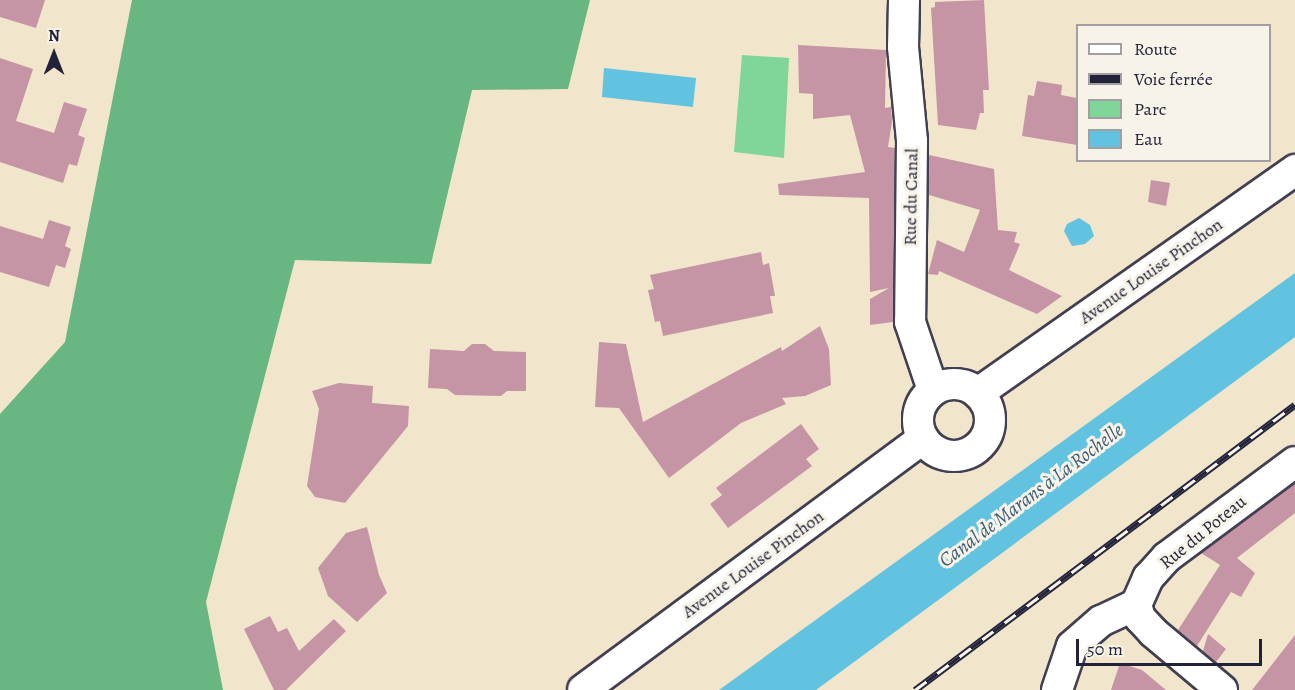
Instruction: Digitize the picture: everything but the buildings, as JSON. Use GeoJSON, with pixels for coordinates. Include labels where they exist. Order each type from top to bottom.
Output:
{"type":"FeatureCollection","features":[{"type":"Feature","properties":{"kind":"street","name":"Rue du Canal"},"geometry":{"type":"LineString","coordinates":[[904,0],[903,47],[912,141],[910,322],[933,390]]}},
{"type":"Feature","properties":{"kind":"street","name":"Avenue Louise Pinchon"},"geometry":{"type":"LineString","coordinates":[[978,393],[1295,170]]}},
{"type":"Feature","properties":{"kind":"street"},"geometry":{"type":"LineString","coordinates":[[956,384],[978,393],[988,408],[990,426],[977,448],[966,454],[942,454],[923,438],[917,417],[920,407],[933,390],[956,384]]}},
{"type":"Feature","properties":{"kind":"street","name":"Avenue Louise Pinchon"},"geometry":{"type":"LineString","coordinates":[[583,690],[923,438]]}},
{"type":"Feature","properties":{"kind":"street","name":"Rue du Poteau"},"geometry":{"type":"LineString","coordinates":[[1136,605],[1148,578],[1167,557],[1295,462]]}},
{"type":"Feature","properties":{"kind":"street"},"geometry":{"type":"LineString","coordinates":[[1057,690],[1072,646],[1101,621],[1136,605],[1140,618],[1153,632],[1222,690]]}},
{"type":"Feature","properties":{"kind":"green space"},"geometry":{"type":"Polygon","coordinates":[[[132,0],[590,0],[568,89],[472,90],[431,264],[295,260],[206,602],[223,690],[0,690],[0,414],[65,342],[132,0]]]}},
{"type":"Feature","properties":{"kind":"green space"},"geometry":{"type":"Polygon","coordinates":[[[742,55],[789,58],[784,158],[734,152],[742,55]]]}},
{"type":"Feature","properties":{"kind":"water"},"geometry":{"type":"Polygon","coordinates":[[[604,68],[696,78],[693,107],[602,97],[604,68]]]}},
{"type":"Feature","properties":{"kind":"water"},"geometry":{"type":"Polygon","coordinates":[[[1079,218],[1090,225],[1094,236],[1085,244],[1072,246],[1064,231],[1067,224],[1079,218]]]}},
{"type":"Feature","properties":{"kind":"water","name":"Canal de Marans à La Rochelle"},"geometry":{"type":"Polygon","coordinates":[[[1295,273],[1295,337],[816,690],[719,690],[1295,273]]]}},
{"type":"Feature","properties":{"kind":"railway"},"geometry":{"type":"LineString","coordinates":[[915,690],[1295,405]]}}]}
